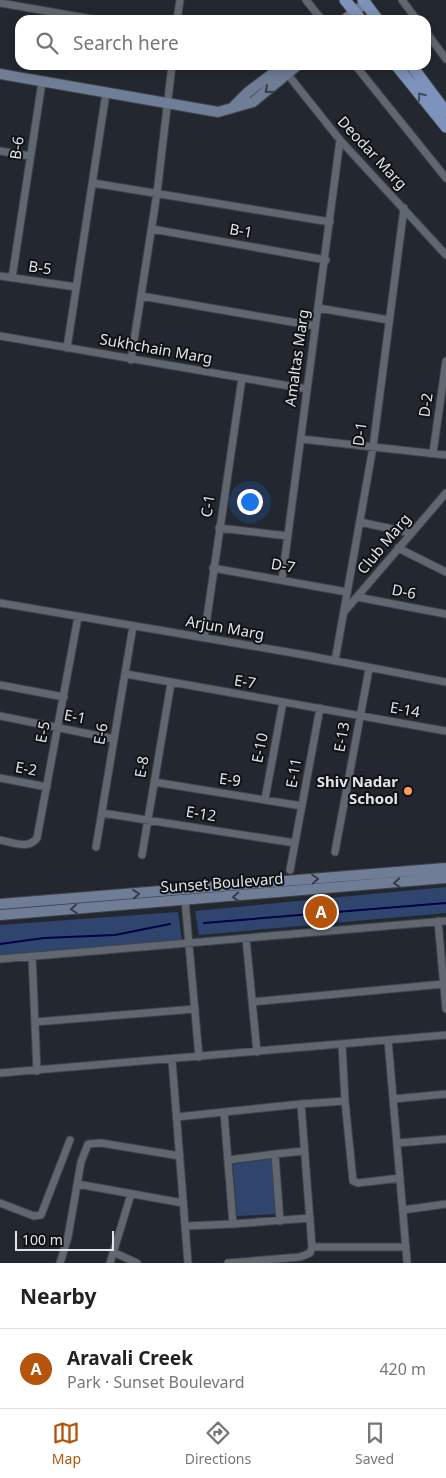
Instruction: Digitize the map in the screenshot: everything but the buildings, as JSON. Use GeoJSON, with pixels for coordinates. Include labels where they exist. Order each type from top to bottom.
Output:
{"type":"FeatureCollection","features":[{"type":"Feature","properties":{"kind":"main road"},"geometry":{"type":"LineString","coordinates":[[345,0],[356,15]]}},
{"type":"Feature","properties":{"kind":"main road"},"geometry":{"type":"LineString","coordinates":[[358,15],[366,4],[374,15]]}},
{"type":"Feature","properties":{"kind":"main road"},"geometry":{"type":"LineString","coordinates":[[0,74],[218,112],[253,102],[282,70]]}},
{"type":"Feature","properties":{"kind":"main road"},"geometry":{"type":"LineString","coordinates":[[400,70],[446,127]]}},
{"type":"Feature","properties":{"kind":"main road"},"geometry":{"type":"LineString","coordinates":[[415,70],[446,112]]}},
{"type":"Feature","properties":{"kind":"main road","name":"Sunset Boulevard"},"geometry":{"type":"LineString","coordinates":[[0,904],[446,868]]}},
{"type":"Feature","properties":{"kind":"main road","name":"Sunset Boulevard"},"geometry":{"type":"LineString","coordinates":[[0,915],[446,878]]}},
{"type":"Feature","properties":{"kind":"main road"},"geometry":{"type":"LineString","coordinates":[[210,887],[211,898]]}},
{"type":"Feature","properties":{"kind":"main road"},"geometry":{"type":"LineString","coordinates":[[44,900],[45,911]]}},
{"type":"Feature","properties":{"kind":"street"},"geometry":{"type":"LineString","coordinates":[[178,15],[180,0]]}},
{"type":"Feature","properties":{"kind":"street"},"geometry":{"type":"LineString","coordinates":[[306,0],[318,15]]}},
{"type":"Feature","properties":{"kind":"street"},"geometry":{"type":"LineString","coordinates":[[402,0],[413,15]]}},
{"type":"Feature","properties":{"kind":"street"},"geometry":{"type":"LineString","coordinates":[[0,2],[71,15]]}},
{"type":"Feature","properties":{"kind":"street"},"geometry":{"type":"LineString","coordinates":[[431,39],[446,60]]}},
{"type":"Feature","properties":{"kind":"street"},"geometry":{"type":"LineString","coordinates":[[131,360],[152,229],[171,70]]}},
{"type":"Feature","properties":{"kind":"street","name":"Deodar Marg"},"geometry":{"type":"LineString","coordinates":[[286,70],[340,140],[446,255]]}},
{"type":"Feature","properties":{"kind":"street"},"geometry":{"type":"LineString","coordinates":[[359,70],[446,178]]}},
{"type":"Feature","properties":{"kind":"street","name":"B-6"},"geometry":{"type":"LineString","coordinates":[[12,278],[42,82]]}},
{"type":"Feature","properties":{"kind":"street"},"geometry":{"type":"LineString","coordinates":[[67,348],[106,93]]}},
{"type":"Feature","properties":{"kind":"street","name":"Amaltas Marg"},"geometry":{"type":"LineString","coordinates":[[282,580],[315,326],[326,260],[340,140]]}},
{"type":"Feature","properties":{"kind":"street"},"geometry":{"type":"LineString","coordinates":[[0,151],[30,156]]}},
{"type":"Feature","properties":{"kind":"street"},"geometry":{"type":"LineString","coordinates":[[93,183],[330,222]]}},
{"type":"Feature","properties":{"kind":"street","name":"D-1"},"geometry":{"type":"LineString","coordinates":[[336,662],[372,447],[404,208]]}},
{"type":"Feature","properties":{"kind":"street","name":"B-1"},"geometry":{"type":"LineString","coordinates":[[152,229],[326,260]]}},
{"type":"Feature","properties":{"kind":"street","name":"B-5"},"geometry":{"type":"LineString","coordinates":[[0,276],[76,287]]}},
{"type":"Feature","properties":{"kind":"street"},"geometry":{"type":"LineString","coordinates":[[141,296],[315,326]]}},
{"type":"Feature","properties":{"kind":"street"},"geometry":{"type":"LineString","coordinates":[[318,308],[389,320]]}},
{"type":"Feature","properties":{"kind":"street","name":"Sukhchain Marg"},"geometry":{"type":"LineString","coordinates":[[0,336],[307,389]]}},
{"type":"Feature","properties":{"kind":"street","name":"D-2"},"geometry":{"type":"LineString","coordinates":[[434,453],[446,361]]}},
{"type":"Feature","properties":{"kind":"street","name":"C-1"},"geometry":{"type":"LineString","coordinates":[[204,638],[242,378]]}},
{"type":"Feature","properties":{"kind":"street"},"geometry":{"type":"LineString","coordinates":[[300,439],[446,455]]}},
{"type":"Feature","properties":{"kind":"street","name":"Club Marg"},"geometry":{"type":"LineString","coordinates":[[344,613],[411,533],[445,497]]}},
{"type":"Feature","properties":{"kind":"street"},"geometry":{"type":"LineString","coordinates":[[360,522],[411,533]]}},
{"type":"Feature","properties":{"kind":"street"},"geometry":{"type":"LineString","coordinates":[[219,528],[288,536]]}},
{"type":"Feature","properties":{"kind":"street"},"geometry":{"type":"LineString","coordinates":[[398,548],[446,572]]}},
{"type":"Feature","properties":{"kind":"street","name":"D-7"},"geometry":{"type":"LineString","coordinates":[[213,568],[347,592]]}},
{"type":"Feature","properties":{"kind":"street","name":"D-6"},"geometry":{"type":"LineString","coordinates":[[357,597],[446,614]]}},
{"type":"Feature","properties":{"kind":"street","name":"Arjun Marg"},"geometry":{"type":"LineString","coordinates":[[0,603],[446,682]]}},
{"type":"Feature","properties":{"kind":"street","name":"E-5"},"geometry":{"type":"LineString","coordinates":[[0,840],[27,845],[33,843],[37,838],[78,617]]}},
{"type":"Feature","properties":{"kind":"street","name":"E-6"},"geometry":{"type":"LineString","coordinates":[[96,846],[133,626]]}},
{"type":"Feature","properties":{"kind":"street","name":"E-13"},"geometry":{"type":"LineString","coordinates":[[335,852],[369,668]]}},
{"type":"Feature","properties":{"kind":"street","name":"E-7"},"geometry":{"type":"LineString","coordinates":[[126,674],[360,716]]}},
{"type":"Feature","properties":{"kind":"street","name":"E-8"},"geometry":{"type":"LineString","coordinates":[[142,855],[171,683]]}},
{"type":"Feature","properties":{"kind":"street"},"geometry":{"type":"LineString","coordinates":[[0,685],[64,697]]}},
{"type":"Feature","properties":{"kind":"street","name":"E-10"},"geometry":{"type":"LineString","coordinates":[[264,799],[283,702]]}},
{"type":"Feature","properties":{"kind":"street","name":"E-11"},"geometry":{"type":"LineString","coordinates":[[290,870],[320,708]]}},
{"type":"Feature","properties":{"kind":"street","name":"E-1"},"geometry":{"type":"LineString","coordinates":[[0,716],[114,739]]}},
{"type":"Feature","properties":{"kind":"street","name":"E-14"},"geometry":{"type":"LineString","coordinates":[[360,716],[446,730]]}},
{"type":"Feature","properties":{"kind":"street","name":"E-2"},"geometry":{"type":"LineString","coordinates":[[0,778],[47,787]]}},
{"type":"Feature","properties":{"kind":"street","name":"E-9"},"geometry":{"type":"LineString","coordinates":[[154,782],[302,806]]}},
{"type":"Feature","properties":{"kind":"street","name":"E-12"},"geometry":{"type":"LineString","coordinates":[[102,812],[295,843]]}},
{"type":"Feature","properties":{"kind":"street"},"geometry":{"type":"LineString","coordinates":[[186,900],[188,943],[199,1057]]}},
{"type":"Feature","properties":{"kind":"street"},"geometry":{"type":"LineString","coordinates":[[0,959],[442,921],[446,1009]]}},
{"type":"Feature","properties":{"kind":"street"},"geometry":{"type":"LineString","coordinates":[[246,938],[257,1052]]}},
{"type":"Feature","properties":{"kind":"street"},"geometry":{"type":"LineString","coordinates":[[32,956],[37,1071]]}},
{"type":"Feature","properties":{"kind":"street"},"geometry":{"type":"LineString","coordinates":[[252,1002],[444,984]]}},
{"type":"Feature","properties":{"kind":"street"},"geometry":{"type":"LineString","coordinates":[[35,1022],[194,1009]]}},
{"type":"Feature","properties":{"kind":"street"},"geometry":{"type":"LineString","coordinates":[[0,1073],[172,1060],[446,1035]]}},
{"type":"Feature","properties":{"kind":"street"},"geometry":{"type":"LineString","coordinates":[[388,1040],[407,1261]]}},
{"type":"Feature","properties":{"kind":"street"},"geometry":{"type":"LineString","coordinates":[[342,1044],[352,1181],[358,1183],[400,1178]]}},
{"type":"Feature","properties":{"kind":"street"},"geometry":{"type":"LineString","coordinates":[[172,1060],[188,1263]]}},
{"type":"Feature","properties":{"kind":"street"},"geometry":{"type":"LineString","coordinates":[[394,1099],[446,1094]]}},
{"type":"Feature","properties":{"kind":"street"},"geometry":{"type":"LineString","coordinates":[[176,1117],[345,1101]]}},
{"type":"Feature","properties":{"kind":"street"},"geometry":{"type":"LineString","coordinates":[[228,1263],[257,1262],[307,1256],[312,1250],[301,1104]]}},
{"type":"Feature","properties":{"kind":"street"},"geometry":{"type":"LineString","coordinates":[[224,1112],[232,1224]]}},
{"type":"Feature","properties":{"kind":"street"},"geometry":{"type":"LineString","coordinates":[[398,1143],[446,1139]]}},
{"type":"Feature","properties":{"kind":"street"},"geometry":{"type":"LineString","coordinates":[[0,1203],[34,1216],[41,1215],[70,1140]]}},
{"type":"Feature","properties":{"kind":"street"},"geometry":{"type":"LineString","coordinates":[[60,1263],[84,1149],[91,1143],[180,1156]]}},
{"type":"Feature","properties":{"kind":"street"},"geometry":{"type":"LineString","coordinates":[[228,1160],[304,1151]]}},
{"type":"Feature","properties":{"kind":"street"},"geometry":{"type":"LineString","coordinates":[[275,1154],[280,1221]]}},
{"type":"Feature","properties":{"kind":"street"},"geometry":{"type":"LineString","coordinates":[[77,1184],[183,1203]]}},
{"type":"Feature","properties":{"kind":"street"},"geometry":{"type":"LineString","coordinates":[[110,1263],[131,1194]]}},
{"type":"Feature","properties":{"kind":"street"},"geometry":{"type":"LineString","coordinates":[[403,1210],[446,1204]]}},
{"type":"Feature","properties":{"kind":"street"},"geometry":{"type":"LineString","coordinates":[[186,1226],[310,1218]]}},
{"type":"Feature","properties":{"kind":"street"},"geometry":{"type":"LineString","coordinates":[[312,1247],[406,1247]]}},
{"type":"Feature","properties":{"kind":"street"},"geometry":{"type":"LineString","coordinates":[[114,1252],[137,1263]]}},
{"type":"Feature","properties":{"kind":"shaded area"},"geometry":{"type":"Polygon","coordinates":[[[446,887],[446,913],[199,935],[195,911],[446,887]]]}},
{"type":"Feature","properties":{"kind":"shaded area"},"geometry":{"type":"Polygon","coordinates":[[[178,912],[182,941],[0,956],[0,925],[178,912]]]}},
{"type":"Feature","properties":{"kind":"shaded area"},"geometry":{"type":"Polygon","coordinates":[[[272,1159],[276,1214],[237,1216],[233,1164],[272,1159]]]}},
{"type":"Feature","properties":{"kind":"waterway"},"geometry":{"type":"LineString","coordinates":[[204,923],[446,903]]}},
{"type":"Feature","properties":{"kind":"waterway"},"geometry":{"type":"LineString","coordinates":[[0,944],[44,938],[115,935],[170,924]]}},
{"type":"Feature","properties":{"kind":"place","name":"Shiv Nadar School"},"geometry":{"type":"Point","coordinates":[408,791]}},
{"type":"Feature","properties":{"kind":"place","name":"Aravali Creek"},"geometry":{"type":"Point","coordinates":[321,912]}}]}
